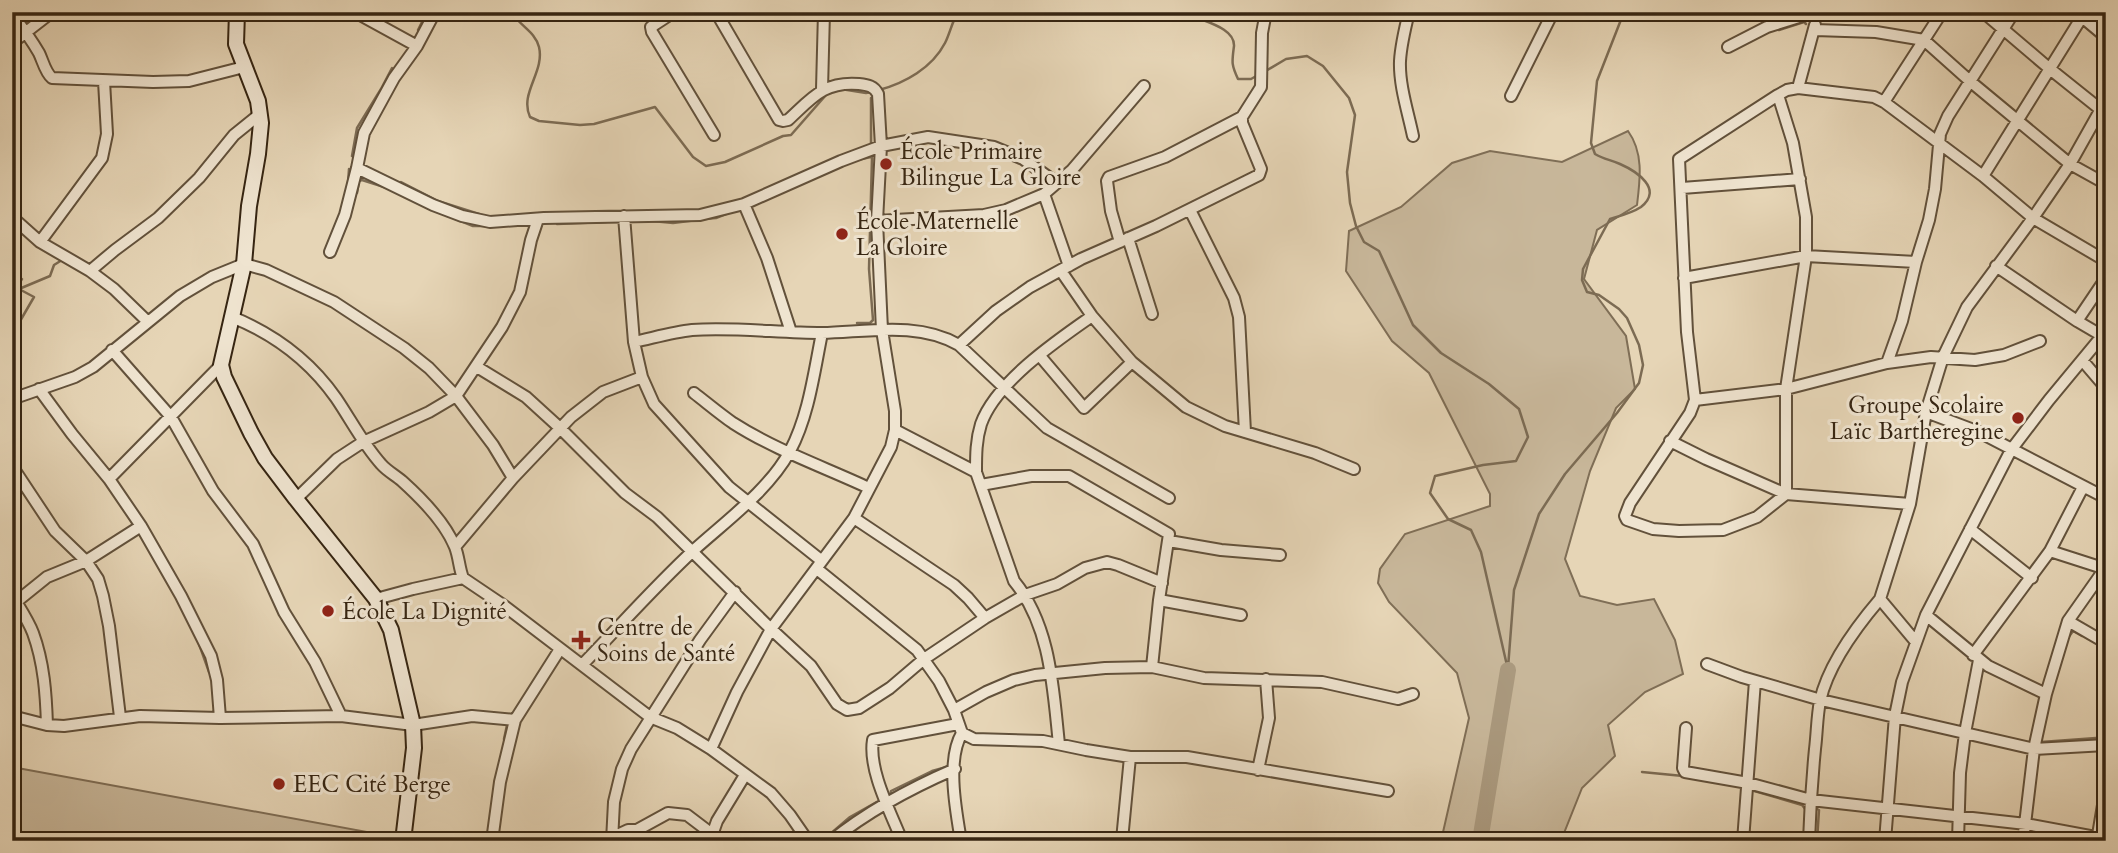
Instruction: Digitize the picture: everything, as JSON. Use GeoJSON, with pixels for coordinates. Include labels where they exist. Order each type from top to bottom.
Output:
{"type":"FeatureCollection","features":[{"type":"Feature","properties":{"kind":"main road"},"geometry":{"type":"LineString","coordinates":[[237,12],[236,44],[258,101],[260,114],[258,154],[249,206],[244,264],[221,365],[224,377],[265,458],[376,600],[391,630],[413,725],[414,748],[403,841]]}},
{"type":"Feature","properties":{"kind":"street"},"geometry":{"type":"LineString","coordinates":[[12,43],[52,12]]}},
{"type":"Feature","properties":{"kind":"street"},"geometry":{"type":"LineString","coordinates":[[355,12],[417,46]]}},
{"type":"Feature","properties":{"kind":"street"},"geometry":{"type":"LineString","coordinates":[[330,252],[345,215],[364,133],[435,12]]}},
{"type":"Feature","properties":{"kind":"street"},"geometry":{"type":"LineString","coordinates":[[674,12],[654,24],[651,27],[652,32],[714,135]]}},
{"type":"Feature","properties":{"kind":"street"},"geometry":{"type":"LineString","coordinates":[[711,749],[737,692],[771,629],[854,518],[891,447],[895,430],[882,330],[877,221],[881,146],[876,89],[867,85],[845,83],[822,89],[788,120],[779,120],[716,12]]}},
{"type":"Feature","properties":{"kind":"street"},"geometry":{"type":"LineString","coordinates":[[822,89],[824,12]]}},
{"type":"Feature","properties":{"kind":"street"},"geometry":{"type":"LineString","coordinates":[[1152,314],[1111,211],[1107,181],[1109,177],[1165,157],[1242,117],[1260,90],[1262,33],[1266,12]]}},
{"type":"Feature","properties":{"kind":"street"},"geometry":{"type":"LineString","coordinates":[[1409,12],[1400,62],[1413,136]]}},
{"type":"Feature","properties":{"kind":"street"},"geometry":{"type":"LineString","coordinates":[[1511,96],[1553,12]]}},
{"type":"Feature","properties":{"kind":"street"},"geometry":{"type":"LineString","coordinates":[[1728,47],[1767,27],[1816,12],[1815,30],[1798,88]]}},
{"type":"Feature","properties":{"kind":"street"},"geometry":{"type":"LineString","coordinates":[[1884,102],[1942,12]]}},
{"type":"Feature","properties":{"kind":"street"},"geometry":{"type":"LineString","coordinates":[[1809,841],[1821,699],[1847,644],[1880,599],[1910,504],[1926,412],[1943,357],[1967,307],[2034,218],[2104,108],[2050,69],[1983,12]]}},
{"type":"Feature","properties":{"kind":"street"},"geometry":{"type":"LineString","coordinates":[[1886,363],[1902,321],[1929,220],[1940,134],[1948,116],[2014,12]]}},
{"type":"Feature","properties":{"kind":"street"},"geometry":{"type":"LineString","coordinates":[[12,14],[26,32],[52,78],[189,81],[244,67]]}},
{"type":"Feature","properties":{"kind":"street"},"geometry":{"type":"LineString","coordinates":[[1983,176],[2081,14],[2106,37]]}},
{"type":"Feature","properties":{"kind":"street"},"geometry":{"type":"LineString","coordinates":[[1815,30],[1876,32],[1924,40],[1970,82],[2070,164],[2106,184]]}},
{"type":"Feature","properties":{"kind":"street"},"geometry":{"type":"LineString","coordinates":[[40,242],[102,158],[107,134],[104,81]]}},
{"type":"Feature","properties":{"kind":"street"},"geometry":{"type":"LineString","coordinates":[[877,221],[984,215],[1006,211],[1044,194],[1072,170],[1144,86]]}},
{"type":"Feature","properties":{"kind":"street"},"geometry":{"type":"LineString","coordinates":[[1786,494],[1757,517],[1723,530],[1650,529],[1626,520],[1630,503],[1690,413],[1695,400],[1687,332],[1679,162],[1681,157],[1787,90],[1798,88],[1874,97],[1983,176],[2034,218],[2106,261]]}},
{"type":"Feature","properties":{"kind":"street"},"geometry":{"type":"LineString","coordinates":[[1778,95],[1793,143],[1806,217],[1806,256],[1786,389],[1786,494]]}},
{"type":"Feature","properties":{"kind":"street"},"geometry":{"type":"LineString","coordinates":[[90,271],[158,218],[199,178],[234,135],[260,114]]}},
{"type":"Feature","properties":{"kind":"street"},"geometry":{"type":"LineString","coordinates":[[959,345],[996,311],[1030,287],[1259,175],[1261,172],[1242,117]]}},
{"type":"Feature","properties":{"kind":"street"},"geometry":{"type":"LineString","coordinates":[[357,168],[433,205],[462,216],[490,222],[700,215],[744,204],[881,146],[928,137],[993,147],[1023,159],[1057,183]]}},
{"type":"Feature","properties":{"kind":"street"},"geometry":{"type":"LineString","coordinates":[[1682,188],[1800,178]]}},
{"type":"Feature","properties":{"kind":"street"},"geometry":{"type":"LineString","coordinates":[[1044,194],[1065,268],[1092,316],[1132,362],[1186,407],[1225,426],[1315,453],[1354,469]]}},
{"type":"Feature","properties":{"kind":"street"},"geometry":{"type":"LineString","coordinates":[[744,204],[767,258],[791,332]]}},
{"type":"Feature","properties":{"kind":"street"},"geometry":{"type":"LineString","coordinates":[[1190,210],[1234,298],[1239,317],[1245,432]]}},
{"type":"Feature","properties":{"kind":"street"},"geometry":{"type":"LineString","coordinates":[[624,216],[634,342],[642,377],[654,404],[729,487],[917,650],[924,659],[954,710],[960,729],[953,790],[961,841]]}},
{"type":"Feature","properties":{"kind":"street"},"geometry":{"type":"LineString","coordinates":[[12,218],[40,242],[90,271],[114,289],[147,321]]}},
{"type":"Feature","properties":{"kind":"street"},"geometry":{"type":"LineString","coordinates":[[296,499],[337,459],[363,442],[429,412],[456,396],[507,320],[520,292],[538,219]]}},
{"type":"Feature","properties":{"kind":"street"},"geometry":{"type":"LineString","coordinates":[[1684,278],[1806,256],[1916,262]]}},
{"type":"Feature","properties":{"kind":"street"},"geometry":{"type":"LineString","coordinates":[[12,399],[75,377],[93,367],[147,321],[193,288],[244,264],[266,270],[334,302],[404,348],[429,368],[456,396],[493,445],[513,478]]}},
{"type":"Feature","properties":{"kind":"street"},"geometry":{"type":"LineString","coordinates":[[1885,841],[1895,716],[1902,682],[1926,615],[2011,450],[2082,360],[2104,337],[1996,266]]}},
{"type":"Feature","properties":{"kind":"street"},"geometry":{"type":"LineString","coordinates":[[2077,321],[2106,278]]}},
{"type":"Feature","properties":{"kind":"street"},"geometry":{"type":"LineString","coordinates":[[1059,744],[1051,673],[1040,629],[1025,595],[1014,581],[976,472],[976,442],[987,411],[1005,388],[1040,356],[1092,316]]}},
{"type":"Feature","properties":{"kind":"street"},"geometry":{"type":"LineString","coordinates":[[232,317],[279,340],[312,368],[382,466],[423,501],[439,520],[455,547],[463,578],[503,605],[650,717],[677,728],[711,749],[771,793],[808,841]]}},
{"type":"Feature","properties":{"kind":"street"},"geometry":{"type":"LineString","coordinates":[[634,342],[689,330],[718,329],[822,333],[921,331],[946,337],[959,345],[1058,435],[1169,498]]}},
{"type":"Feature","properties":{"kind":"street"},"geometry":{"type":"LineString","coordinates":[[582,665],[692,552],[748,502],[789,453],[800,432],[822,333]]}},
{"type":"Feature","properties":{"kind":"street"},"geometry":{"type":"LineString","coordinates":[[1695,400],[1786,389],[1886,363],[1943,357],[1975,360],[2011,353],[2040,341]]}},
{"type":"Feature","properties":{"kind":"street"},"geometry":{"type":"LineString","coordinates":[[112,350],[171,417],[213,491],[253,544],[284,612],[315,662],[341,716]]}},
{"type":"Feature","properties":{"kind":"street"},"geometry":{"type":"LineString","coordinates":[[1040,356],[1084,408],[1132,362]]}},
{"type":"Feature","properties":{"kind":"street"},"geometry":{"type":"LineString","coordinates":[[2082,360],[2106,387]]}},
{"type":"Feature","properties":{"kind":"street"},"geometry":{"type":"LineString","coordinates":[[109,479],[221,365]]}},
{"type":"Feature","properties":{"kind":"street"},"geometry":{"type":"LineString","coordinates":[[477,367],[526,397],[625,492],[657,517],[811,666],[837,704],[847,710],[859,708],[890,688],[924,659],[985,618],[1025,595],[1057,584],[1085,568],[1107,562],[1162,583]]}},
{"type":"Feature","properties":{"kind":"street"},"geometry":{"type":"LineString","coordinates":[[455,547],[513,478],[586,404],[603,392],[642,377]]}},
{"type":"Feature","properties":{"kind":"street"},"geometry":{"type":"LineString","coordinates":[[39,389],[109,479],[141,526],[181,596],[211,656],[218,680],[220,718]]}},
{"type":"Feature","properties":{"kind":"street"},"geometry":{"type":"LineString","coordinates":[[694,393],[734,423],[789,453],[869,488]]}},
{"type":"Feature","properties":{"kind":"street"},"geometry":{"type":"LineString","coordinates":[[1926,412],[1979,432],[2106,498]]}},
{"type":"Feature","properties":{"kind":"street"},"geometry":{"type":"LineString","coordinates":[[895,430],[976,472]]}},
{"type":"Feature","properties":{"kind":"street"},"geometry":{"type":"LineString","coordinates":[[1670,442],[1786,494],[1910,504]]}},
{"type":"Feature","properties":{"kind":"street"},"geometry":{"type":"LineString","coordinates":[[12,466],[55,531],[86,561],[98,579],[103,596],[120,718]]}},
{"type":"Feature","properties":{"kind":"street"},"geometry":{"type":"LineString","coordinates":[[981,485],[1031,476],[1069,475],[1167,532],[1170,536],[1159,600],[1152,667]]}},
{"type":"Feature","properties":{"kind":"street"},"geometry":{"type":"LineString","coordinates":[[1958,841],[1960,773],[1976,658],[2050,551],[2083,487]]}},
{"type":"Feature","properties":{"kind":"street"},"geometry":{"type":"LineString","coordinates":[[854,518],[954,585],[985,618]]}},
{"type":"Feature","properties":{"kind":"street"},"geometry":{"type":"LineString","coordinates":[[47,725],[42,663],[32,631],[14,598],[47,577],[86,561],[141,526]]}},
{"type":"Feature","properties":{"kind":"street"},"geometry":{"type":"LineString","coordinates":[[1970,529],[2032,578]]}},
{"type":"Feature","properties":{"kind":"street"},"geometry":{"type":"LineString","coordinates":[[1169,541],[1221,550],[1280,555]]}},
{"type":"Feature","properties":{"kind":"street"},"geometry":{"type":"LineString","coordinates":[[2023,841],[2034,749],[2046,694],[2068,621],[2105,568],[2050,551]]}},
{"type":"Feature","properties":{"kind":"street"},"geometry":{"type":"LineString","coordinates":[[376,600],[463,578]]}},
{"type":"Feature","properties":{"kind":"street"},"geometry":{"type":"LineString","coordinates":[[613,839],[614,802],[622,769],[631,749],[700,640],[735,592]]}},
{"type":"Feature","properties":{"kind":"street"},"geometry":{"type":"LineString","coordinates":[[1880,599],[1916,642]]}},
{"type":"Feature","properties":{"kind":"street"},"geometry":{"type":"LineString","coordinates":[[1159,600],[1241,615]]}},
{"type":"Feature","properties":{"kind":"street"},"geometry":{"type":"LineString","coordinates":[[1926,615],[1976,658],[2001,674],[2046,694]]}},
{"type":"Feature","properties":{"kind":"street"},"geometry":{"type":"LineString","coordinates":[[2068,621],[2106,643]]}},
{"type":"Feature","properties":{"kind":"street"},"geometry":{"type":"LineString","coordinates":[[492,841],[500,782],[515,720],[559,649]]}},
{"type":"Feature","properties":{"kind":"street"},"geometry":{"type":"LineString","coordinates":[[1707,664],[1755,681],[1821,699],[2034,749],[2106,745]]}},
{"type":"Feature","properties":{"kind":"street"},"geometry":{"type":"LineString","coordinates":[[954,710],[1007,682],[1035,675],[1105,668],[1152,667],[1204,678],[1322,681],[1398,699],[1413,694]]}},
{"type":"Feature","properties":{"kind":"street"},"geometry":{"type":"LineString","coordinates":[[1258,770],[1269,718],[1266,679]]}},
{"type":"Feature","properties":{"kind":"street"},"geometry":{"type":"LineString","coordinates":[[1743,841],[1755,681]]}},
{"type":"Feature","properties":{"kind":"street"},"geometry":{"type":"LineString","coordinates":[[12,716],[47,725],[64,726],[120,718],[341,716],[413,725],[472,716],[515,720]]}},
{"type":"Feature","properties":{"kind":"street"},"geometry":{"type":"LineString","coordinates":[[1686,728],[1685,772],[1748,783],[1811,800],[2026,824],[2100,839],[2106,788]]}},
{"type":"Feature","properties":{"kind":"street"},"geometry":{"type":"LineString","coordinates":[[902,841],[878,781],[873,740],[960,729],[974,740],[1043,741],[1130,757],[1187,757],[1388,791]]}},
{"type":"Feature","properties":{"kind":"street"},"geometry":{"type":"LineString","coordinates":[[1122,840],[1130,757]]}},
{"type":"Feature","properties":{"kind":"street"},"geometry":{"type":"LineString","coordinates":[[831,841],[886,800],[955,769]]}},
{"type":"Feature","properties":{"kind":"street"},"geometry":{"type":"LineString","coordinates":[[613,839],[628,830],[637,830],[668,813],[687,815],[711,837],[717,821],[745,775]]}},
{"type":"Feature","properties":{"kind":"shaded area"},"geometry":{"type":"Polygon","coordinates":[[[1628,131],[1639,157],[1637,205],[1597,230],[1584,279],[1626,336],[1635,389],[1616,408],[1590,471],[1565,559],[1580,596],[1617,605],[1654,599],[1675,640],[1683,674],[1645,692],[1608,725],[1615,756],[1582,788],[1562,838],[1535,841],[1441,841],[1469,718],[1457,673],[1389,602],[1378,583],[1380,569],[1405,534],[1490,506],[1490,494],[1429,373],[1392,341],[1346,271],[1349,231],[1401,207],[1452,163],[1490,151],[1562,162],[1628,131]]]}},
{"type":"Feature","properties":{"kind":"shaded area"},"geometry":{"type":"Polygon","coordinates":[[[12,767],[389,836],[389,841],[12,841],[12,767]]]}},
{"type":"Feature","properties":{"kind":"waterway"},"geometry":{"type":"LineString","coordinates":[[418,30],[427,12]]}},
{"type":"Feature","properties":{"kind":"waterway"},"geometry":{"type":"LineString","coordinates":[[512,12],[534,37],[539,47],[539,65],[528,99],[530,117],[539,121],[594,124],[655,107],[693,157],[706,166],[725,162],[783,136],[791,135],[826,95]]}},
{"type":"Feature","properties":{"kind":"waterway"},"geometry":{"type":"LineString","coordinates":[[879,90],[908,79],[933,60],[945,43],[958,12]]}},
{"type":"Feature","properties":{"kind":"waterway"},"geometry":{"type":"LineString","coordinates":[[1185,12],[1223,29],[1233,39],[1233,63],[1238,79],[1251,79],[1258,75]]}},
{"type":"Feature","properties":{"kind":"waterway"},"geometry":{"type":"LineString","coordinates":[[1508,668],[1514,590],[1539,514],[1565,474],[1639,383],[1643,365],[1639,345],[1627,318],[1599,295],[1587,292],[1582,280],[1583,269],[1610,219],[1641,207],[1650,194],[1649,187],[1640,176],[1595,154],[1591,143],[1597,81],[1624,12]]}},
{"type":"Feature","properties":{"kind":"waterway"},"geometry":{"type":"LineString","coordinates":[[1779,30],[1804,22],[1806,24]]}},
{"type":"Feature","properties":{"kind":"waterway"},"geometry":{"type":"LineString","coordinates":[[1264,72],[1286,59],[1307,56],[1323,66],[1349,98],[1355,115],[1347,172],[1350,203],[1356,226],[1364,242],[1379,251],[1413,325],[1441,353],[1489,384],[1519,409],[1528,437],[1516,461],[1435,476],[1430,493],[1448,519],[1471,530],[1481,552],[1508,670]]}},
{"type":"Feature","properties":{"kind":"waterway"},"geometry":{"type":"LineString","coordinates":[[352,156],[357,128],[392,68]]}},
{"type":"Feature","properties":{"kind":"waterway"},"geometry":{"type":"LineString","coordinates":[[841,89],[872,92]]}},
{"type":"Feature","properties":{"kind":"waterway"},"geometry":{"type":"LineString","coordinates":[[871,98],[871,145]]}},
{"type":"Feature","properties":{"kind":"waterway"},"geometry":{"type":"LineString","coordinates":[[857,160],[872,158],[869,269],[873,320],[870,323],[857,323]]}},
{"type":"Feature","properties":{"kind":"waterway"},"geometry":{"type":"LineString","coordinates":[[831,171],[844,165]]}},
{"type":"Feature","properties":{"kind":"waterway"},"geometry":{"type":"LineString","coordinates":[[348,183],[349,169]]}},
{"type":"Feature","properties":{"kind":"waterway"},"geometry":{"type":"LineString","coordinates":[[357,193],[359,181],[362,180],[384,187]]}},
{"type":"Feature","properties":{"kind":"waterway"},"geometry":{"type":"LineString","coordinates":[[401,182],[438,201],[479,214]]}},
{"type":"Feature","properties":{"kind":"waterway"},"geometry":{"type":"LineString","coordinates":[[704,219],[731,212]]}},
{"type":"Feature","properties":{"kind":"waterway"},"geometry":{"type":"LineString","coordinates":[[441,213],[473,226],[486,226]]}},
{"type":"Feature","properties":{"kind":"waterway"},"geometry":{"type":"LineString","coordinates":[[652,221],[673,223],[697,220]]}},
{"type":"Feature","properties":{"kind":"waterway"},"geometry":{"type":"LineString","coordinates":[[557,224],[606,222]]}},
{"type":"Feature","properties":{"kind":"waterway"},"geometry":{"type":"LineString","coordinates":[[19,289],[50,276],[54,265],[62,260]]}},
{"type":"Feature","properties":{"kind":"waterway"},"geometry":{"type":"LineString","coordinates":[[12,274],[22,279],[16,288],[19,289]]}},
{"type":"Feature","properties":{"kind":"waterway"},"geometry":{"type":"LineString","coordinates":[[1062,281],[1070,293]]}},
{"type":"Feature","properties":{"kind":"waterway"},"geometry":{"type":"LineString","coordinates":[[12,335],[34,297],[19,289]]}},
{"type":"Feature","properties":{"kind":"waterway"},"geometry":{"type":"LineString","coordinates":[[2068,638],[2073,631],[2082,636]]}},
{"type":"Feature","properties":{"kind":"waterway"},"geometry":{"type":"LineString","coordinates":[[199,644],[209,672]]}},
{"type":"Feature","properties":{"kind":"waterway"},"geometry":{"type":"LineString","coordinates":[[1480,841],[1508,670]]}},
{"type":"Feature","properties":{"kind":"waterway"},"geometry":{"type":"LineString","coordinates":[[503,724],[507,725],[504,739]]}},
{"type":"Feature","properties":{"kind":"waterway"},"geometry":{"type":"LineString","coordinates":[[2041,742],[2096,738]]}},
{"type":"Feature","properties":{"kind":"waterway"},"geometry":{"type":"LineString","coordinates":[[890,796],[891,791],[932,771],[950,766]]}},
{"type":"Feature","properties":{"kind":"waterway"},"geometry":{"type":"LineString","coordinates":[[1642,772],[1683,776]]}},
{"type":"Feature","properties":{"kind":"waterway"},"geometry":{"type":"LineString","coordinates":[[1751,790],[1802,805],[1806,810]]}},
{"type":"Feature","properties":{"kind":"waterway"},"geometry":{"type":"LineString","coordinates":[[822,841],[850,817],[882,799]]}},
{"type":"Feature","properties":{"kind":"waterway"},"geometry":{"type":"LineString","coordinates":[[1813,807],[1819,810],[1817,841]]}},
{"type":"Feature","properties":{"kind":"place","name":"École Primaire Bilingue La Gloire"},"geometry":{"type":"Point","coordinates":[886,164]}},
{"type":"Feature","properties":{"kind":"place","name":"École Maternelle La Gloire"},"geometry":{"type":"Point","coordinates":[842,234]}},
{"type":"Feature","properties":{"kind":"place","name":"Groupe Scolaire Laïc Bartheregine"},"geometry":{"type":"Point","coordinates":[2018,418]}},
{"type":"Feature","properties":{"kind":"place","name":"École La Dignité"},"geometry":{"type":"Point","coordinates":[328,611]}},
{"type":"Feature","properties":{"kind":"place","name":"Centre de Soins de Santé"},"geometry":{"type":"Point","coordinates":[581,640]}},
{"type":"Feature","properties":{"kind":"place","name":"EEC Cité Berge"},"geometry":{"type":"Point","coordinates":[279,784]}}]}
